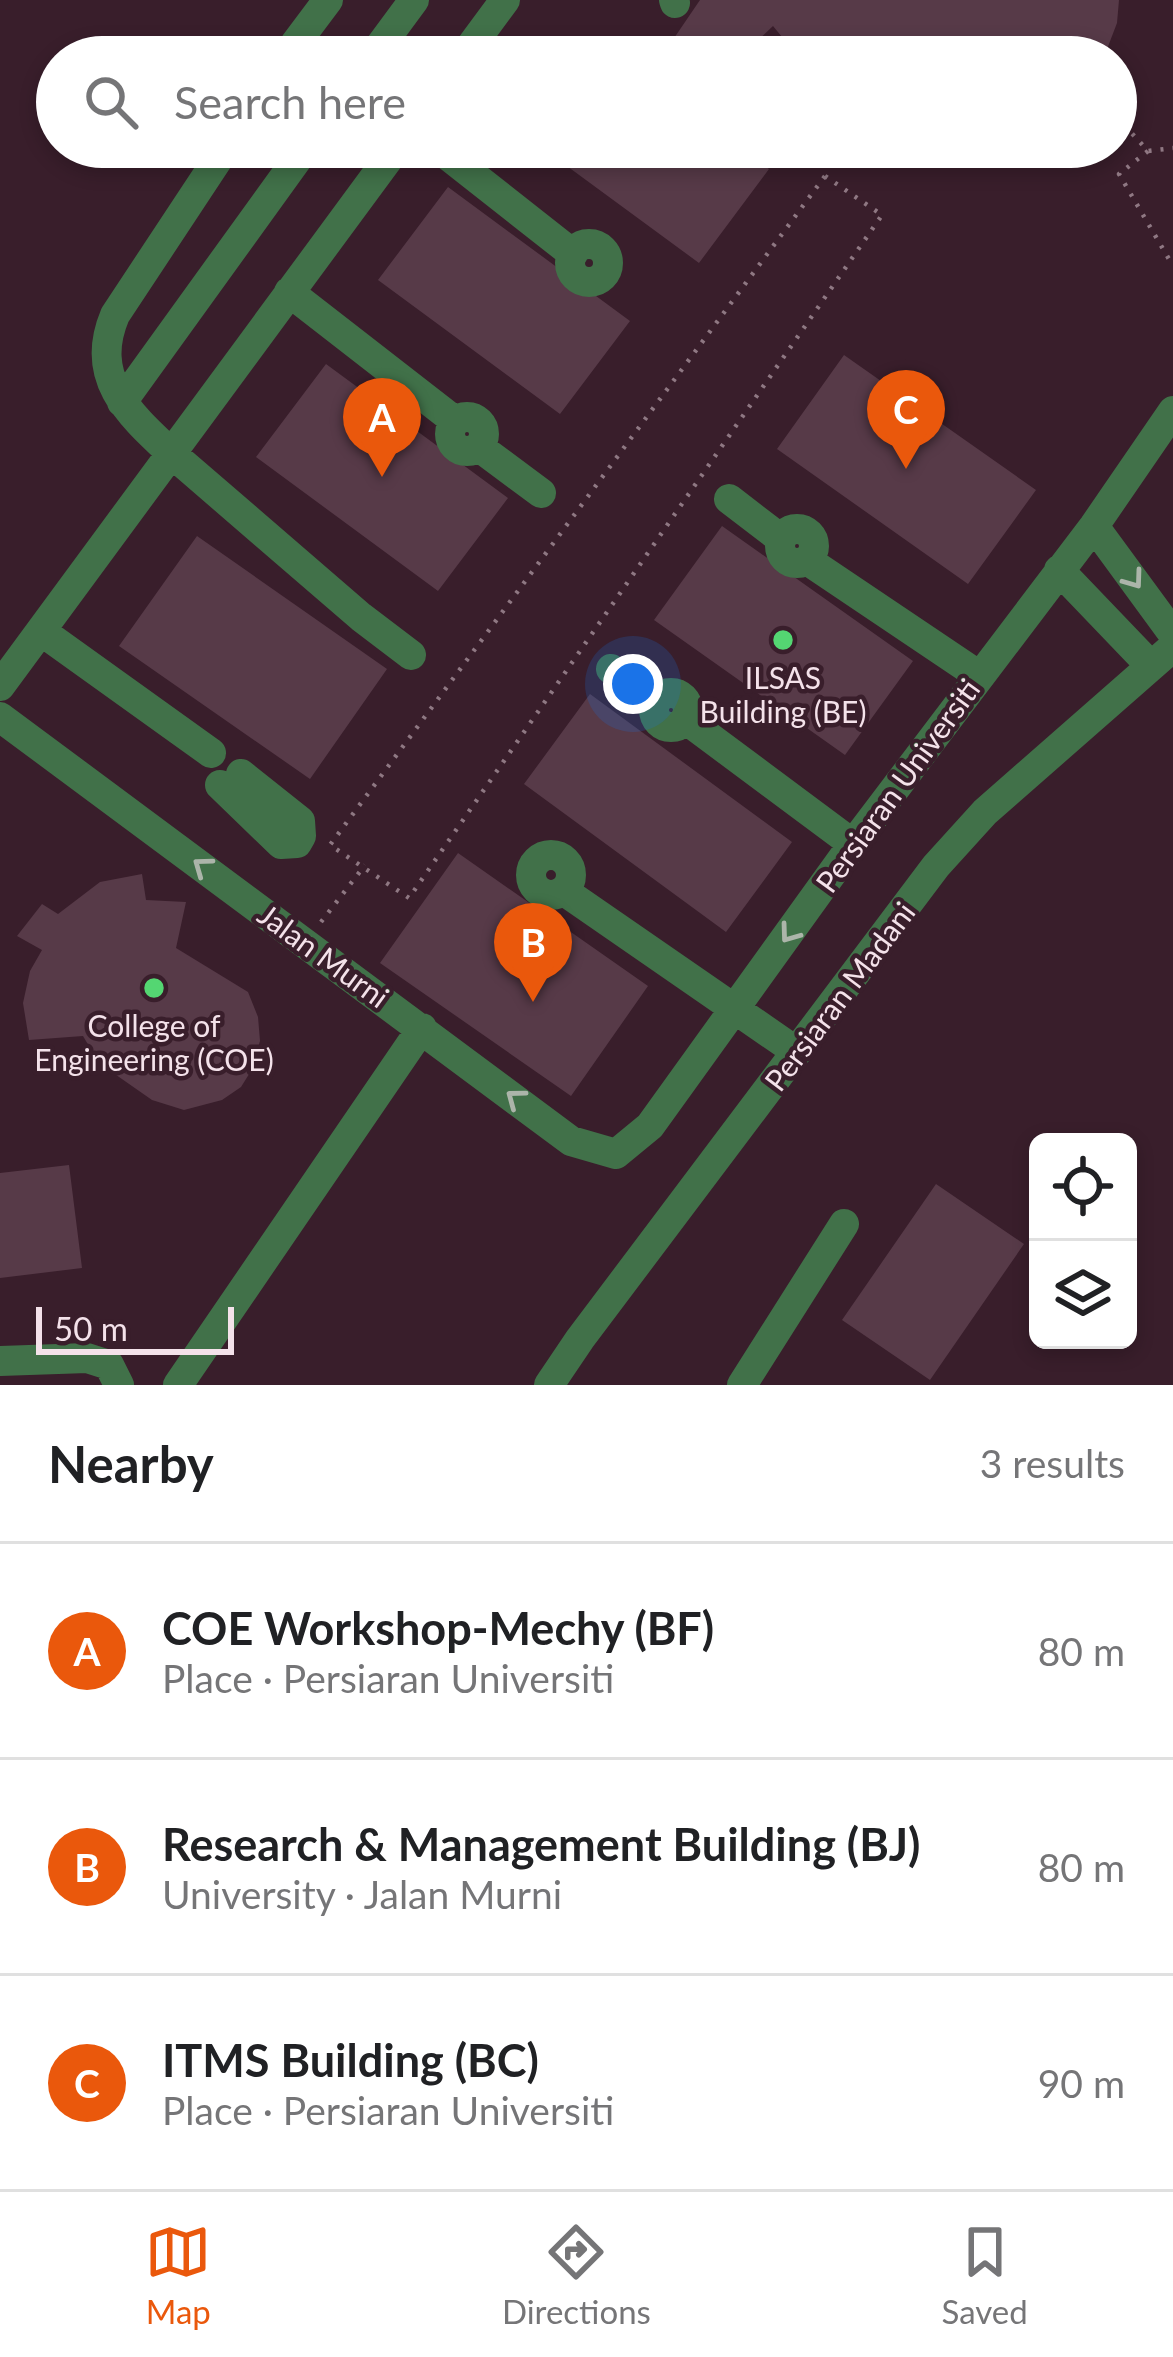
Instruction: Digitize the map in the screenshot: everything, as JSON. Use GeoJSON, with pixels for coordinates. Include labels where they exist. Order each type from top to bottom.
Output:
{"type":"FeatureCollection","features":[{"type":"Feature","properties":{"kind":"street"},"geometry":{"type":"LineString","coordinates":[[308,36],[328,0]]}},
{"type":"Feature","properties":{"kind":"street"},"geometry":{"type":"LineString","coordinates":[[387,36],[414,0]]}},
{"type":"Feature","properties":{"kind":"street"},"geometry":{"type":"LineString","coordinates":[[478,36],[505,0]]}},
{"type":"Feature","properties":{"kind":"street"},"geometry":{"type":"LineString","coordinates":[[212,168],[134,283],[106,337],[111,383],[122,402],[171,453],[411,655]]}},
{"type":"Feature","properties":{"kind":"street"},"geometry":{"type":"LineString","coordinates":[[122,402],[291,168]]}},
{"type":"Feature","properties":{"kind":"street"},"geometry":{"type":"LineString","coordinates":[[0,686],[382,168]]}},
{"type":"Feature","properties":{"kind":"street"},"geometry":{"type":"LineString","coordinates":[[464,168],[573,254]]}},
{"type":"Feature","properties":{"kind":"street"},"geometry":{"type":"LineString","coordinates":[[290,292],[455,421],[476,420],[484,432],[478,446],[541,493]]}},
{"type":"Feature","properties":{"kind":"street","name":"Persiaran Universiti"},"geometry":{"type":"LineString","coordinates":[[616,1154],[650,1126],[978,675],[1094,526],[1173,411]]}},
{"type":"Feature","properties":{"kind":"street"},"geometry":{"type":"LineString","coordinates":[[729,500],[781,539],[793,529],[808,533],[814,547],[807,560],[978,675]]}},
{"type":"Feature","properties":{"kind":"street"},"geometry":{"type":"LineString","coordinates":[[1094,526],[1173,634]]}},
{"type":"Feature","properties":{"kind":"street"},"geometry":{"type":"LineString","coordinates":[[1059,570],[1161,656]]}},
{"type":"Feature","properties":{"kind":"street"},"geometry":{"type":"LineString","coordinates":[[41,631],[212,753],[218,749],[235,752],[242,766],[230,779]]}},
{"type":"Feature","properties":{"kind":"street","name":"Persiaran Madani"},"geometry":{"type":"LineString","coordinates":[[549,1385],[936,866],[985,812],[1161,656]]}},
{"type":"Feature","properties":{"kind":"street"},"geometry":{"type":"LineString","coordinates":[[611,669],[655,704],[665,694],[679,695],[687,706],[686,719],[853,844]]}},
{"type":"Feature","properties":{"kind":"street","name":"Jalan Murni"},"geometry":{"type":"LineString","coordinates":[[0,716],[571,1141],[616,1154]]}},
{"type":"Feature","properties":{"kind":"street"},"geometry":{"type":"LineString","coordinates":[[0,742],[37,744]]}},
{"type":"Feature","properties":{"kind":"street"},"geometry":{"type":"LineString","coordinates":[[564,891],[796,1052]]}},
{"type":"Feature","properties":{"kind":"street"},"geometry":{"type":"LineString","coordinates":[[178,1385],[422,1028]]}},
{"type":"Feature","properties":{"kind":"street"},"geometry":{"type":"LineString","coordinates":[[746,1384],[844,1224]]}},
{"type":"Feature","properties":{"kind":"street"},"geometry":{"type":"LineString","coordinates":[[0,1360],[87,1358],[109,1366],[119,1385]]}},
{"type":"Feature","properties":{"kind":"path"},"geometry":{"type":"LineString","coordinates":[[1137,139],[1148,151]]}},
{"type":"Feature","properties":{"kind":"path"},"geometry":{"type":"LineString","coordinates":[[1137,160],[1148,151],[1173,148]]}},
{"type":"Feature","properties":{"kind":"path"},"geometry":{"type":"LineString","coordinates":[[1127,168],[1119,174],[1173,266]]}},
{"type":"Feature","properties":{"kind":"path"},"geometry":{"type":"LineString","coordinates":[[825,176],[882,215],[410,898],[365,865],[330,845],[825,176]]}},
{"type":"Feature","properties":{"kind":"path"},"geometry":{"type":"LineString","coordinates":[[306,942],[365,865]]}},
{"type":"Feature","properties":{"kind":"building"},"geometry":{"type":"Polygon","coordinates":[[[700,0],[1119,0],[1112,36],[781,36],[773,26],[762,36],[675,36],[700,0]]]}},
{"type":"Feature","properties":{"kind":"building"},"geometry":{"type":"Polygon","coordinates":[[[570,168],[769,169],[699,263],[570,168]]]}},
{"type":"Feature","properties":{"kind":"building"},"geometry":{"type":"Polygon","coordinates":[[[448,187],[630,321],[560,414],[378,280],[448,187]]]}},
{"type":"Feature","properties":{"kind":"building"},"geometry":{"type":"Polygon","coordinates":[[[844,355],[1036,490],[968,584],[777,449],[844,355]]]}},
{"type":"Feature","properties":{"kind":"building"},"geometry":{"type":"Polygon","coordinates":[[[326,364],[508,498],[438,591],[256,457],[326,364]]]}},
{"type":"Feature","properties":{"kind":"building","name":"ILSAS Building (BE)"},"geometry":{"type":"Polygon","coordinates":[[[722,526],[913,661],[845,755],[654,620],[722,526]]]}},
{"type":"Feature","properties":{"kind":"building"},"geometry":{"type":"Polygon","coordinates":[[[197,536],[387,669],[310,779],[119,646],[197,536]]]}},
{"type":"Feature","properties":{"kind":"building"},"geometry":{"type":"Polygon","coordinates":[[[590,694],[792,842],[726,932],[524,784],[590,694]]]}},
{"type":"Feature","properties":{"kind":"building"},"geometry":{"type":"Polygon","coordinates":[[[458,853],[648,986],[571,1096],[380,963],[458,853]]]}},
{"type":"Feature","properties":{"kind":"building"},"geometry":{"type":"Polygon","coordinates":[[[142,874],[146,900],[186,902],[176,948],[248,992],[258,1017],[260,1041],[251,1071],[241,1087],[222,1100],[184,1110],[152,1100],[99,1063],[83,1036],[29,1040],[23,1003],[30,971],[42,950],[17,936],[42,904],[58,914],[100,882],[142,874]]]}},
{"type":"Feature","properties":{"kind":"building"},"geometry":{"type":"Polygon","coordinates":[[[69,1165],[82,1268],[0,1278],[0,1173],[69,1165]]]}},
{"type":"Feature","properties":{"kind":"building"},"geometry":{"type":"Polygon","coordinates":[[[936,1184],[1024,1244],[930,1380],[842,1320],[936,1184]]]}},
{"type":"Feature","properties":{"kind":"place","name":"ITMS Building (BC)"},"geometry":{"type":"Point","coordinates":[906,469]}},
{"type":"Feature","properties":{"kind":"place","name":"COE Workshop-Mechy (BF)"},"geometry":{"type":"Point","coordinates":[382,477]}},
{"type":"Feature","properties":{"kind":"place","name":"ILSAS Building (BE)"},"geometry":{"type":"Point","coordinates":[783,640]}},
{"type":"Feature","properties":{"kind":"place","name":"College of Engineering (COE)"},"geometry":{"type":"Point","coordinates":[154,988]}},
{"type":"Feature","properties":{"kind":"place","name":"Research & Management Building (BJ)"},"geometry":{"type":"Point","coordinates":[533,1002]}}]}
